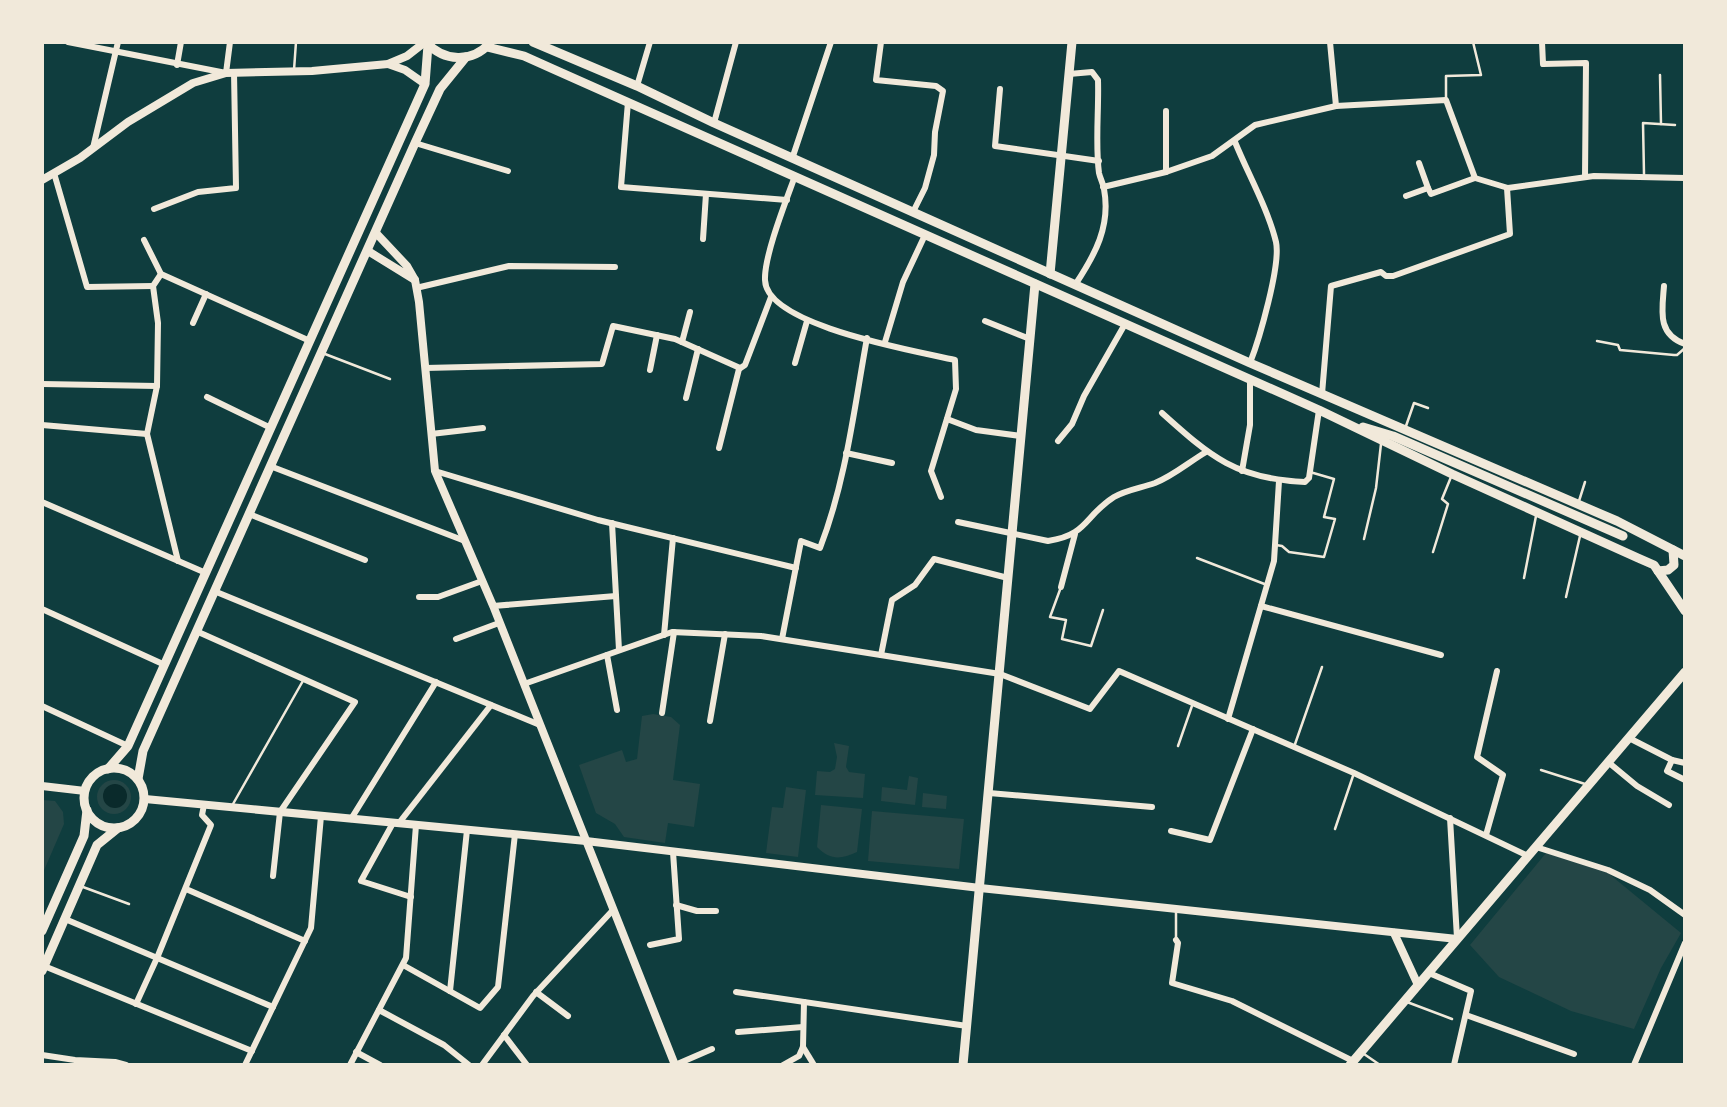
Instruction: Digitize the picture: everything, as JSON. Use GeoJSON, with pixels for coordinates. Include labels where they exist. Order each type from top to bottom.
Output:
{"type":"FeatureCollection","features":[{"type":"Feature","properties":{"kind":"main road"},"geometry":{"type":"LineString","coordinates":[[533,42],[637,86],[1250,363],[1617,521],[1685,556]]}},
{"type":"Feature","properties":{"kind":"main road"},"geometry":{"type":"LineString","coordinates":[[1050,274],[1072,42]]}},
{"type":"Feature","properties":{"kind":"main road"},"geometry":{"type":"LineString","coordinates":[[42,931],[84,836],[85,792],[93,777],[108,769],[128,746],[165,665],[425,84],[426,43],[449,57],[466,57]]}},
{"type":"Feature","properties":{"kind":"main road"},"geometry":{"type":"LineString","coordinates":[[138,779],[143,751],[440,89],[466,57],[489,44],[524,56],[1250,379],[1654,565],[1685,611]]}},
{"type":"Feature","properties":{"kind":"main road"},"geometry":{"type":"LineString","coordinates":[[1035,284],[1050,274]]}},
{"type":"Feature","properties":{"kind":"main road"},"geometry":{"type":"LineString","coordinates":[[963,1065],[1035,284]]}},
{"type":"Feature","properties":{"kind":"main road"},"geometry":{"type":"LineString","coordinates":[[1340,402],[1393,436]]}},
{"type":"Feature","properties":{"kind":"main road"},"geometry":{"type":"LineString","coordinates":[[1331,416],[1393,436],[1623,536]]}},
{"type":"Feature","properties":{"kind":"main road"},"geometry":{"type":"LineString","coordinates":[[1658,572],[1668,570],[1674,565],[1673,550]]}},
{"type":"Feature","properties":{"kind":"main road"},"geometry":{"type":"LineString","coordinates":[[1352,1063],[1685,672]]}},
{"type":"Feature","properties":{"kind":"main road"},"geometry":{"type":"LineString","coordinates":[[43,968],[97,845],[118,828],[134,821],[145,799],[138,779],[124,770],[108,769]]}},
{"type":"Feature","properties":{"kind":"main road"},"geometry":{"type":"LineString","coordinates":[[86,810],[99,824],[118,828]]}},
{"type":"Feature","properties":{"kind":"street"},"geometry":{"type":"LineString","coordinates":[[68,42],[177,65],[230,73],[387,64],[407,56],[426,43]]}},
{"type":"Feature","properties":{"kind":"street"},"geometry":{"type":"LineString","coordinates":[[93,148],[118,42]]}},
{"type":"Feature","properties":{"kind":"street"},"geometry":{"type":"LineString","coordinates":[[177,65],[181,42]]}},
{"type":"Feature","properties":{"kind":"street"},"geometry":{"type":"LineString","coordinates":[[154,209],[198,192],[236,188],[230,42]]}},
{"type":"Feature","properties":{"kind":"street"},"geometry":{"type":"LineString","coordinates":[[637,86],[650,42]]}},
{"type":"Feature","properties":{"kind":"street"},"geometry":{"type":"LineString","coordinates":[[714,123],[736,42]]}},
{"type":"Feature","properties":{"kind":"street"},"geometry":{"type":"LineString","coordinates":[[793,156],[831,42]]}},
{"type":"Feature","properties":{"kind":"street"},"geometry":{"type":"LineString","coordinates":[[881,42],[876,80],[936,86],[943,91],[935,132],[934,155],[925,188],[913,212]]}},
{"type":"Feature","properties":{"kind":"street"},"geometry":{"type":"LineString","coordinates":[[1330,42],[1336,106]]}},
{"type":"Feature","properties":{"kind":"street"},"geometry":{"type":"LineString","coordinates":[[1542,42],[1543,64],[1586,63],[1585,177]]}},
{"type":"Feature","properties":{"kind":"street"},"geometry":{"type":"LineString","coordinates":[[387,64],[405,70],[425,84]]}},
{"type":"Feature","properties":{"kind":"street"},"geometry":{"type":"LineString","coordinates":[[1069,74],[1092,72],[1098,80],[1099,174],[1106,214],[1104,230],[1097,248],[1075,285]]}},
{"type":"Feature","properties":{"kind":"street"},"geometry":{"type":"LineString","coordinates":[[42,180],[128,122],[193,83],[230,73]]}},
{"type":"Feature","properties":{"kind":"street"},"geometry":{"type":"LineString","coordinates":[[1000,89],[995,146],[1099,161]]}},
{"type":"Feature","properties":{"kind":"street"},"geometry":{"type":"LineString","coordinates":[[1103,187],[1166,172],[1213,156],[1255,125],[1336,106],[1447,100],[1475,178]]}},
{"type":"Feature","properties":{"kind":"street"},"geometry":{"type":"LineString","coordinates":[[628,102],[621,187],[787,200]]}},
{"type":"Feature","properties":{"kind":"street"},"geometry":{"type":"LineString","coordinates":[[1166,111],[1166,172]]}},
{"type":"Feature","properties":{"kind":"street"},"geometry":{"type":"LineString","coordinates":[[1234,142],[1269,220],[1277,254],[1261,336],[1250,363]]}},
{"type":"Feature","properties":{"kind":"street"},"geometry":{"type":"LineString","coordinates":[[415,144],[509,171]]}},
{"type":"Feature","properties":{"kind":"street"},"geometry":{"type":"LineString","coordinates":[[1419,163],[1431,194],[1475,178],[1507,188],[1585,177],[1685,178]]}},
{"type":"Feature","properties":{"kind":"street"},"geometry":{"type":"LineString","coordinates":[[54,173],[87,287],[153,286]]}},
{"type":"Feature","properties":{"kind":"street"},"geometry":{"type":"LineString","coordinates":[[794,176],[767,260],[764,279],[771,297],[807,321],[955,359],[956,389],[931,471],[941,497]]}},
{"type":"Feature","properties":{"kind":"street"},"geometry":{"type":"LineString","coordinates":[[1406,196],[1428,187]]}},
{"type":"Feature","properties":{"kind":"street"},"geometry":{"type":"LineString","coordinates":[[1321,394],[1331,286],[1381,272],[1386,276],[1393,276],[1510,234],[1507,188]]}},
{"type":"Feature","properties":{"kind":"street"},"geometry":{"type":"LineString","coordinates":[[703,239],[706,194]]}},
{"type":"Feature","properties":{"kind":"street"},"geometry":{"type":"LineString","coordinates":[[376,233],[407,266],[415,284],[435,471],[493,606],[674,1063]]}},
{"type":"Feature","properties":{"kind":"street"},"geometry":{"type":"LineString","coordinates":[[885,342],[903,282],[925,235]]}},
{"type":"Feature","properties":{"kind":"street"},"geometry":{"type":"LineString","coordinates":[[144,240],[160,274],[310,341]]}},
{"type":"Feature","properties":{"kind":"street"},"geometry":{"type":"LineString","coordinates":[[368,251],[415,284],[509,266],[615,267]]}},
{"type":"Feature","properties":{"kind":"street"},"geometry":{"type":"LineString","coordinates":[[160,274],[153,286],[158,323],[157,386],[147,434],[178,561]]}},
{"type":"Feature","properties":{"kind":"street"},"geometry":{"type":"LineString","coordinates":[[1664,286],[1664,329],[1675,341],[1685,346]]}},
{"type":"Feature","properties":{"kind":"street"},"geometry":{"type":"LineString","coordinates":[[193,323],[206,294]]}},
{"type":"Feature","properties":{"kind":"street"},"geometry":{"type":"LineString","coordinates":[[719,448],[740,368],[745,365],[771,297]]}},
{"type":"Feature","properties":{"kind":"street"},"geometry":{"type":"LineString","coordinates":[[682,342],[690,313]]}},
{"type":"Feature","properties":{"kind":"street"},"geometry":{"type":"LineString","coordinates":[[795,363],[807,321]]}},
{"type":"Feature","properties":{"kind":"street"},"geometry":{"type":"LineString","coordinates":[[985,321],[1030,339]]}},
{"type":"Feature","properties":{"kind":"street"},"geometry":{"type":"LineString","coordinates":[[1058,441],[1072,425],[1084,396],[1125,324]]}},
{"type":"Feature","properties":{"kind":"street"},"geometry":{"type":"LineString","coordinates":[[425,368],[602,364],[612,326],[682,342],[740,368]]}},
{"type":"Feature","properties":{"kind":"street"},"geometry":{"type":"LineString","coordinates":[[650,370],[657,335]]}},
{"type":"Feature","properties":{"kind":"street"},"geometry":{"type":"LineString","coordinates":[[782,639],[801,541],[820,548],[832,517],[867,338]]}},
{"type":"Feature","properties":{"kind":"street"},"geometry":{"type":"LineString","coordinates":[[686,398],[698,349]]}},
{"type":"Feature","properties":{"kind":"street"},"geometry":{"type":"LineString","coordinates":[[1242,471],[1250,425],[1250,379]]}},
{"type":"Feature","properties":{"kind":"street"},"geometry":{"type":"LineString","coordinates":[[42,384],[157,386]]}},
{"type":"Feature","properties":{"kind":"street"},"geometry":{"type":"LineString","coordinates":[[207,397],[271,428]]}},
{"type":"Feature","properties":{"kind":"street"},"geometry":{"type":"LineString","coordinates":[[1161,413],[1206,452],[1242,471],[1279,481],[1305,482],[1310,472],[1319,410]]}},
{"type":"Feature","properties":{"kind":"street"},"geometry":{"type":"LineString","coordinates":[[947,419],[976,430],[1021,436]]}},
{"type":"Feature","properties":{"kind":"street"},"geometry":{"type":"LineString","coordinates":[[42,425],[147,434]]}},
{"type":"Feature","properties":{"kind":"street"},"geometry":{"type":"LineString","coordinates":[[431,434],[483,428]]}},
{"type":"Feature","properties":{"kind":"street"},"geometry":{"type":"LineString","coordinates":[[958,522],[1048,541],[1074,534],[1093,513],[1117,495],[1166,478],[1206,452]]}},
{"type":"Feature","properties":{"kind":"street"},"geometry":{"type":"LineString","coordinates":[[846,453],[892,463]]}},
{"type":"Feature","properties":{"kind":"street"},"geometry":{"type":"LineString","coordinates":[[270,466],[465,541]]}},
{"type":"Feature","properties":{"kind":"street"},"geometry":{"type":"LineString","coordinates":[[435,471],[611,523],[796,568]]}},
{"type":"Feature","properties":{"kind":"street"},"geometry":{"type":"LineString","coordinates":[[1228,719],[1274,561],[1279,481]]}},
{"type":"Feature","properties":{"kind":"street"},"geometry":{"type":"LineString","coordinates":[[42,502],[206,573]]}},
{"type":"Feature","properties":{"kind":"street"},"geometry":{"type":"LineString","coordinates":[[249,514],[365,559]]}},
{"type":"Feature","properties":{"kind":"street"},"geometry":{"type":"LineString","coordinates":[[611,523],[619,650]]}},
{"type":"Feature","properties":{"kind":"street"},"geometry":{"type":"LineString","coordinates":[[1061,587],[1074,534]]}},
{"type":"Feature","properties":{"kind":"street"},"geometry":{"type":"LineString","coordinates":[[664,635],[673,538]]}},
{"type":"Feature","properties":{"kind":"street"},"geometry":{"type":"LineString","coordinates":[[881,655],[892,600],[915,584],[934,559],[1008,578]]}},
{"type":"Feature","properties":{"kind":"street"},"geometry":{"type":"LineString","coordinates":[[419,597],[438,597],[482,581]]}},
{"type":"Feature","properties":{"kind":"street"},"geometry":{"type":"LineString","coordinates":[[214,591],[540,726]]}},
{"type":"Feature","properties":{"kind":"street"},"geometry":{"type":"LineString","coordinates":[[493,606],[616,596]]}},
{"type":"Feature","properties":{"kind":"street"},"geometry":{"type":"LineString","coordinates":[[1261,606],[1441,655]]}},
{"type":"Feature","properties":{"kind":"street"},"geometry":{"type":"LineString","coordinates":[[42,609],[165,665]]}},
{"type":"Feature","properties":{"kind":"street"},"geometry":{"type":"LineString","coordinates":[[456,639],[499,623]]}},
{"type":"Feature","properties":{"kind":"street"},"geometry":{"type":"LineString","coordinates":[[196,631],[355,702],[280,812],[273,876]]}},
{"type":"Feature","properties":{"kind":"street"},"geometry":{"type":"LineString","coordinates":[[662,713],[674,632]]}},
{"type":"Feature","properties":{"kind":"street"},"geometry":{"type":"LineString","coordinates":[[523,684],[674,632],[782,639],[1000,674],[1090,709],[1119,671],[1354,773],[1528,856]]}},
{"type":"Feature","properties":{"kind":"street"},"geometry":{"type":"LineString","coordinates":[[709,721],[725,635]]}},
{"type":"Feature","properties":{"kind":"street"},"geometry":{"type":"LineString","coordinates":[[607,654],[617,710]]}},
{"type":"Feature","properties":{"kind":"street"},"geometry":{"type":"LineString","coordinates":[[1486,835],[1503,775],[1477,757],[1497,671]]}},
{"type":"Feature","properties":{"kind":"street"},"geometry":{"type":"LineString","coordinates":[[351,818],[436,682]]}},
{"type":"Feature","properties":{"kind":"street"},"geometry":{"type":"LineString","coordinates":[[411,897],[361,881],[396,823],[492,705]]}},
{"type":"Feature","properties":{"kind":"street"},"geometry":{"type":"LineString","coordinates":[[42,706],[128,746]]}},
{"type":"Feature","properties":{"kind":"street"},"geometry":{"type":"LineString","coordinates":[[1171,831],[1210,840],[1252,729]]}},
{"type":"Feature","properties":{"kind":"street"},"geometry":{"type":"LineString","coordinates":[[1629,738],[1672,760],[1685,763]]}},
{"type":"Feature","properties":{"kind":"street"},"geometry":{"type":"LineString","coordinates":[[1672,760],[1667,771],[1685,780]]}},
{"type":"Feature","properties":{"kind":"street"},"geometry":{"type":"LineString","coordinates":[[1608,762],[1637,786],[1669,805]]}},
{"type":"Feature","properties":{"kind":"street"},"geometry":{"type":"LineString","coordinates":[[42,786],[85,792]]}},
{"type":"Feature","properties":{"kind":"street"},"geometry":{"type":"LineString","coordinates":[[989,793],[1152,807]]}},
{"type":"Feature","properties":{"kind":"street"},"geometry":{"type":"LineString","coordinates":[[145,799],[586,841],[980,888],[1457,939],[1450,818]]}},
{"type":"Feature","properties":{"kind":"street"},"geometry":{"type":"LineString","coordinates":[[136,1004],[211,825],[202,815],[204,805]]}},
{"type":"Feature","properties":{"kind":"street"},"geometry":{"type":"LineString","coordinates":[[245,1065],[311,928],[321,816]]}},
{"type":"Feature","properties":{"kind":"street"},"geometry":{"type":"LineString","coordinates":[[350,1065],[406,958],[416,825]]}},
{"type":"Feature","properties":{"kind":"street"},"geometry":{"type":"LineString","coordinates":[[450,991],[467,830]]}},
{"type":"Feature","properties":{"kind":"street"},"geometry":{"type":"LineString","coordinates":[[403,965],[480,1008],[498,987],[515,834]]}},
{"type":"Feature","properties":{"kind":"street"},"geometry":{"type":"LineString","coordinates":[[1536,847],[1608,870],[1650,890],[1685,915]]}},
{"type":"Feature","properties":{"kind":"street"},"geometry":{"type":"LineString","coordinates":[[650,945],[679,939],[673,852]]}},
{"type":"Feature","properties":{"kind":"street"},"geometry":{"type":"LineString","coordinates":[[186,889],[305,941]]}},
{"type":"Feature","properties":{"kind":"street"},"geometry":{"type":"LineString","coordinates":[[676,905],[697,911],[716,911]]}},
{"type":"Feature","properties":{"kind":"street"},"geometry":{"type":"LineString","coordinates":[[482,1065],[536,992],[613,910]]}},
{"type":"Feature","properties":{"kind":"street"},"geometry":{"type":"LineString","coordinates":[[65,919],[273,1007]]}},
{"type":"Feature","properties":{"kind":"street"},"geometry":{"type":"LineString","coordinates":[[1394,933],[1418,985]]}},
{"type":"Feature","properties":{"kind":"street"},"geometry":{"type":"LineString","coordinates":[[1176,940],[1178,943],[1172,983],[1232,1001],[1352,1063]]}},
{"type":"Feature","properties":{"kind":"street"},"geometry":{"type":"LineString","coordinates":[[1634,1065],[1682,959],[1685,943]]}},
{"type":"Feature","properties":{"kind":"street"},"geometry":{"type":"LineString","coordinates":[[43,968],[252,1051]]}},
{"type":"Feature","properties":{"kind":"street"},"geometry":{"type":"LineString","coordinates":[[1429,973],[1471,991],[1454,1065]]}},
{"type":"Feature","properties":{"kind":"street"},"geometry":{"type":"LineString","coordinates":[[536,992],[568,1016]]}},
{"type":"Feature","properties":{"kind":"street"},"geometry":{"type":"LineString","coordinates":[[736,992],[967,1026]]}},
{"type":"Feature","properties":{"kind":"street"},"geometry":{"type":"LineString","coordinates":[[783,1065],[799,1056],[803,1047],[804,1002]]}},
{"type":"Feature","properties":{"kind":"street"},"geometry":{"type":"LineString","coordinates":[[379,1010],[444,1045],[469,1065]]}},
{"type":"Feature","properties":{"kind":"street"},"geometry":{"type":"LineString","coordinates":[[1466,1015],[1574,1054]]}},
{"type":"Feature","properties":{"kind":"street"},"geometry":{"type":"LineString","coordinates":[[738,1032],[803,1027]]}},
{"type":"Feature","properties":{"kind":"street"},"geometry":{"type":"LineString","coordinates":[[504,1035],[527,1065]]}},
{"type":"Feature","properties":{"kind":"street"},"geometry":{"type":"LineString","coordinates":[[803,1047],[814,1065]]}},
{"type":"Feature","properties":{"kind":"street"},"geometry":{"type":"LineString","coordinates":[[664,1065],[712,1049]]}},
{"type":"Feature","properties":{"kind":"street"},"geometry":{"type":"LineString","coordinates":[[356,1052],[380,1065]]}},
{"type":"Feature","properties":{"kind":"street"},"geometry":{"type":"LineString","coordinates":[[42,1055],[126,1065]]}},
{"type":"Feature","properties":{"kind":"lane"},"geometry":{"type":"LineString","coordinates":[[293,71],[296,42]]}},
{"type":"Feature","properties":{"kind":"lane"},"geometry":{"type":"LineString","coordinates":[[1447,100],[1446,76],[1481,75],[1473,42]]}},
{"type":"Feature","properties":{"kind":"lane"},"geometry":{"type":"LineString","coordinates":[[1660,75],[1661,124]]}},
{"type":"Feature","properties":{"kind":"lane"},"geometry":{"type":"LineString","coordinates":[[1644,178],[1643,123],[1675,125]]}},
{"type":"Feature","properties":{"kind":"lane"},"geometry":{"type":"LineString","coordinates":[[1597,341],[1618,345],[1620,350],[1677,355],[1685,346]]}},
{"type":"Feature","properties":{"kind":"lane"},"geometry":{"type":"LineString","coordinates":[[322,353],[390,379]]}},
{"type":"Feature","properties":{"kind":"lane"},"geometry":{"type":"LineString","coordinates":[[1404,429],[1414,403],[1428,408]]}},
{"type":"Feature","properties":{"kind":"lane"},"geometry":{"type":"LineString","coordinates":[[1364,539],[1376,488],[1382,441]]}},
{"type":"Feature","properties":{"kind":"lane"},"geometry":{"type":"LineString","coordinates":[[1275,545],[1282,546],[1289,552],[1324,557],[1335,519],[1324,517],[1334,479],[1310,472]]}},
{"type":"Feature","properties":{"kind":"lane"},"geometry":{"type":"LineString","coordinates":[[1433,552],[1448,504],[1442,499],[1452,474]]}},
{"type":"Feature","properties":{"kind":"lane"},"geometry":{"type":"LineString","coordinates":[[1578,504],[1585,482]]}},
{"type":"Feature","properties":{"kind":"lane"},"geometry":{"type":"LineString","coordinates":[[1524,578],[1537,513]]}},
{"type":"Feature","properties":{"kind":"lane"},"geometry":{"type":"LineString","coordinates":[[1566,597],[1581,532]]}},
{"type":"Feature","properties":{"kind":"lane"},"geometry":{"type":"LineString","coordinates":[[1197,558],[1267,585]]}},
{"type":"Feature","properties":{"kind":"lane"},"geometry":{"type":"LineString","coordinates":[[1061,587],[1050,617],[1066,621],[1062,639],[1091,646],[1103,610]]}},
{"type":"Feature","properties":{"kind":"lane"},"geometry":{"type":"LineString","coordinates":[[1294,747],[1322,667]]}},
{"type":"Feature","properties":{"kind":"lane"},"geometry":{"type":"LineString","coordinates":[[231,807],[304,679]]}},
{"type":"Feature","properties":{"kind":"lane"},"geometry":{"type":"LineString","coordinates":[[1178,746],[1193,703]]}},
{"type":"Feature","properties":{"kind":"lane"},"geometry":{"type":"LineString","coordinates":[[1541,770],[1588,785]]}},
{"type":"Feature","properties":{"kind":"lane"},"geometry":{"type":"LineString","coordinates":[[1335,829],[1354,773]]}},
{"type":"Feature","properties":{"kind":"lane"},"geometry":{"type":"LineString","coordinates":[[79,885],[130,904]]}},
{"type":"Feature","properties":{"kind":"lane"},"geometry":{"type":"LineString","coordinates":[[1176,909],[1176,940]]}},
{"type":"Feature","properties":{"kind":"lane"},"geometry":{"type":"LineString","coordinates":[[1404,1001],[1452,1019]]}},
{"type":"Feature","properties":{"kind":"lane"},"geometry":{"type":"LineString","coordinates":[[1361,1052],[1380,1065]]}},
{"type":"Feature","properties":{"kind":"shaded area"},"geometry":{"type":"Polygon","coordinates":[[[653,714],[671,717],[680,725],[673,780],[700,784],[694,827],[668,823],[665,843],[624,837],[615,824],[596,813],[579,765],[622,750],[626,762],[637,759],[642,716],[653,714]]]}},
{"type":"Feature","properties":{"kind":"shaded area"},"geometry":{"type":"Polygon","coordinates":[[[834,743],[849,746],[846,767],[849,772],[865,774],[863,798],[815,795],[817,771],[830,772],[835,769],[837,757],[834,743]]]}},
{"type":"Feature","properties":{"kind":"shaded area"},"geometry":{"type":"Polygon","coordinates":[[[909,776],[918,778],[915,805],[881,801],[882,787],[907,790],[909,776]]]}},
{"type":"Feature","properties":{"kind":"shaded area"},"geometry":{"type":"Polygon","coordinates":[[[114,780],[126,785],[131,797],[126,809],[114,814],[102,809],[97,797],[102,785],[114,780]]]}},
{"type":"Feature","properties":{"kind":"shaded area"},"geometry":{"type":"Polygon","coordinates":[[[115,784],[126,791],[127,796],[120,807],[115,808],[104,801],[103,796],[110,785],[115,784]]]}},
{"type":"Feature","properties":{"kind":"shaded area"},"geometry":{"type":"Polygon","coordinates":[[[786,787],[806,790],[798,857],[766,853],[772,807],[783,808],[786,787]]]}},
{"type":"Feature","properties":{"kind":"shaded area"},"geometry":{"type":"Polygon","coordinates":[[[923,793],[947,796],[946,809],[922,807],[923,793]]]}},
{"type":"Feature","properties":{"kind":"shaded area"},"geometry":{"type":"Polygon","coordinates":[[[42,800],[55,801],[63,812],[64,824],[42,875],[42,800]]]}},
{"type":"Feature","properties":{"kind":"shaded area"},"geometry":{"type":"Polygon","coordinates":[[[821,805],[862,809],[857,852],[835,857],[817,847],[821,805]]]}},
{"type":"Feature","properties":{"kind":"shaded area"},"geometry":{"type":"Polygon","coordinates":[[[872,811],[964,819],[959,869],[868,861],[872,811]]]}},
{"type":"Feature","properties":{"kind":"shaded area"},"geometry":{"type":"Polygon","coordinates":[[[1546,853],[1608,873],[1681,933],[1661,968],[1634,1029],[1571,1011],[1499,977],[1470,945],[1546,853]]]}}]}
